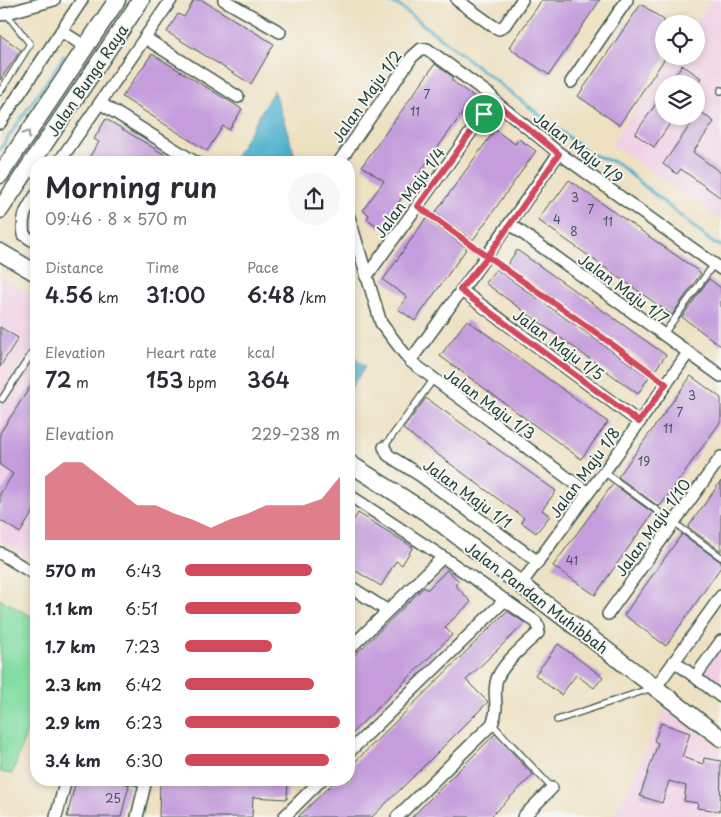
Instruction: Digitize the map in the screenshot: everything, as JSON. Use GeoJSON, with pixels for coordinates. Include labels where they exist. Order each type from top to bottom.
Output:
{"type":"FeatureCollection","features":[{"type":"Feature","properties":{"kind":"street"},"geometry":{"type":"LineString","coordinates":[[3,14],[54,0]]}},
{"type":"Feature","properties":{"kind":"street"},"geometry":{"type":"LineString","coordinates":[[0,123],[82,0]]}},
{"type":"Feature","properties":{"kind":"street","name":"Jalan Bunga Raya"},"geometry":{"type":"LineString","coordinates":[[0,175],[117,0]]}},
{"type":"Feature","properties":{"kind":"street","name":"Jalan Bunga Raya"},"geometry":{"type":"LineString","coordinates":[[36,156],[141,0]]}},
{"type":"Feature","properties":{"kind":"street"},"geometry":{"type":"LineString","coordinates":[[63,156],[171,0]]}},
{"type":"Feature","properties":{"kind":"street"},"geometry":{"type":"LineString","coordinates":[[224,0],[280,32]]}},
{"type":"Feature","properties":{"kind":"street"},"geometry":{"type":"LineString","coordinates":[[457,0],[492,26],[499,29],[505,25],[522,0]]}},
{"type":"Feature","properties":{"kind":"street"},"geometry":{"type":"LineString","coordinates":[[571,82],[627,0]]}},
{"type":"Feature","properties":{"kind":"street"},"geometry":{"type":"LineString","coordinates":[[61,31],[86,47]]}},
{"type":"Feature","properties":{"kind":"street"},"geometry":{"type":"LineString","coordinates":[[145,38],[238,97]]}},
{"type":"Feature","properties":{"kind":"street","name":"Jalan Maju 1/9"},"geometry":{"type":"LineString","coordinates":[[421,49],[427,49],[439,57],[490,95],[498,104],[559,154],[718,267]]}},
{"type":"Feature","properties":{"kind":"street","name":"Jalan Maju 1/2"},"geometry":{"type":"LineString","coordinates":[[343,156],[412,56],[421,49]]}},
{"type":"Feature","properties":{"kind":"street"},"geometry":{"type":"LineString","coordinates":[[100,103],[185,156]]}},
{"type":"Feature","properties":{"kind":"street","name":"Jalan Maju 1/4"},"geometry":{"type":"LineString","coordinates":[[366,277],[484,114],[498,104]]}},
{"type":"Feature","properties":{"kind":"street"},"geometry":{"type":"LineString","coordinates":[[410,361],[460,290],[488,256],[559,154]]}},
{"type":"Feature","properties":{"kind":"street","name":"Jalan Bunga Raya"},"geometry":{"type":"LineString","coordinates":[[0,210],[30,165]]}},
{"type":"Feature","properties":{"kind":"street"},"geometry":{"type":"LineString","coordinates":[[30,204],[24,213],[22,223],[24,235],[30,239]]}},
{"type":"Feature","properties":{"kind":"street","name":"Jalan Maju 1/7"},"geometry":{"type":"LineString","coordinates":[[510,224],[721,376]]}},
{"type":"Feature","properties":{"kind":"street"},"geometry":{"type":"LineString","coordinates":[[355,238],[366,277]]}},
{"type":"Feature","properties":{"kind":"street"},"geometry":{"type":"LineString","coordinates":[[0,252],[30,270]]}},
{"type":"Feature","properties":{"kind":"street","name":"Jalan Maju 1/3"},"geometry":{"type":"LineString","coordinates":[[366,277],[381,323],[410,361],[433,380],[588,493]]}},
{"type":"Feature","properties":{"kind":"street","name":"Jalan Maju 1/5"},"geometry":{"type":"LineString","coordinates":[[460,290],[639,422]]}},
{"type":"Feature","properties":{"kind":"street","name":"Jalan Maju 1/8"},"geometry":{"type":"LineString","coordinates":[[520,584],[604,472],[688,353]]}},
{"type":"Feature","properties":{"kind":"street","name":"Jalan Maju 1/1"},"geometry":{"type":"LineString","coordinates":[[384,447],[388,455],[538,562]]}},
{"type":"Feature","properties":{"kind":"street","name":"Jalan Maju 1/10"},"geometry":{"type":"LineString","coordinates":[[608,614],[721,456]]}},
{"type":"Feature","properties":{"kind":"street","name":"Jalan Pandan Muhibbah"},"geometry":{"type":"LineString","coordinates":[[355,467],[430,515],[656,686],[721,738]]}},
{"type":"Feature","properties":{"kind":"street"},"geometry":{"type":"LineString","coordinates":[[355,499],[505,600],[536,622],[539,627],[538,633],[498,674],[495,693],[496,715],[492,724],[397,817]]}},
{"type":"Feature","properties":{"kind":"street"},"geometry":{"type":"LineString","coordinates":[[0,553],[30,571]]}},
{"type":"Feature","properties":{"kind":"street"},"geometry":{"type":"LineString","coordinates":[[355,643],[443,557]]}},
{"type":"Feature","properties":{"kind":"street"},"geometry":{"type":"LineString","coordinates":[[355,590],[388,611]]}},
{"type":"Feature","properties":{"kind":"street"},"geometry":{"type":"LineString","coordinates":[[656,686],[721,596]]}},
{"type":"Feature","properties":{"kind":"street"},"geometry":{"type":"LineString","coordinates":[[355,746],[505,600]]}},
{"type":"Feature","properties":{"kind":"street"},"geometry":{"type":"LineString","coordinates":[[696,677],[721,641]]}},
{"type":"Feature","properties":{"kind":"street"},"geometry":{"type":"LineString","coordinates":[[674,661],[721,697]]}},
{"type":"Feature","properties":{"kind":"street"},"geometry":{"type":"LineString","coordinates":[[56,817],[64,786]]}},
{"type":"Feature","properties":{"kind":"street"},"geometry":{"type":"LineString","coordinates":[[137,817],[145,786]]}},
{"type":"Feature","properties":{"kind":"street"},"geometry":{"type":"LineString","coordinates":[[289,815],[316,786]]}},
{"type":"Feature","properties":{"kind":"street"},"geometry":{"type":"LineString","coordinates":[[523,817],[552,788]]}},
{"type":"Feature","properties":{"kind":"lane"},"geometry":{"type":"LineString","coordinates":[[0,92],[30,44],[3,14]]}},
{"type":"Feature","properties":{"kind":"lane"},"geometry":{"type":"LineString","coordinates":[[418,206],[666,384]]}},
{"type":"Feature","properties":{"kind":"lane"},"geometry":{"type":"LineString","coordinates":[[664,335],[718,267]]}},
{"type":"Feature","properties":{"kind":"lane"},"geometry":{"type":"LineString","coordinates":[[2,399],[30,355]]}},
{"type":"Feature","properties":{"kind":"lane"},"geometry":{"type":"LineString","coordinates":[[384,447],[433,380]]}},
{"type":"Feature","properties":{"kind":"lane"},"geometry":{"type":"LineString","coordinates":[[604,472],[721,557]]}},
{"type":"Feature","properties":{"kind":"lane"},"geometry":{"type":"LineString","coordinates":[[557,720],[656,686]]}},
{"type":"Feature","properties":{"kind":"lane"},"geometry":{"type":"LineString","coordinates":[[492,724],[552,788]]}},
{"type":"Feature","properties":{"kind":"shaded area"},"geometry":{"type":"Polygon","coordinates":[[[712,0],[721,0],[721,220],[611,144],[655,81],[655,125],[705,125],[705,75],[659,75],[666,65],[705,65],[705,15],[701,15],[712,0]]]}},
{"type":"Feature","properties":{"kind":"shaded area"},"geometry":{"type":"Polygon","coordinates":[[[0,276],[30,294],[30,558],[0,540],[0,276]]]}},
{"type":"Feature","properties":{"kind":"shaded area"},"geometry":{"type":"Polygon","coordinates":[[[721,648],[721,689],[702,674],[721,648]]]}},
{"type":"Feature","properties":{"kind":"shaded area"},"geometry":{"type":"Polygon","coordinates":[[[666,707],[721,750],[721,817],[609,817],[620,805],[666,707]]]}},
{"type":"Feature","properties":{"kind":"green space"},"geometry":{"type":"Polygon","coordinates":[[[0,599],[30,616],[30,722],[12,774],[0,772],[0,599]]]}},
{"type":"Feature","properties":{"kind":"water"},"geometry":{"type":"Polygon","coordinates":[[[274,90],[295,156],[236,156],[274,90]]]}},
{"type":"Feature","properties":{"kind":"water"},"geometry":{"type":"Polygon","coordinates":[[[355,358],[365,367],[355,382],[355,358]]]}},
{"type":"Feature","properties":{"kind":"building"},"geometry":{"type":"Polygon","coordinates":[[[194,0],[202,0],[274,44],[251,84],[167,32],[178,14],[184,17],[194,0]]]}},
{"type":"Feature","properties":{"kind":"building"},"geometry":{"type":"Polygon","coordinates":[[[542,0],[600,0],[549,75],[509,48],[542,0]]]}},
{"type":"Feature","properties":{"kind":"building"},"geometry":{"type":"Polygon","coordinates":[[[641,4],[657,15],[655,15],[655,65],[661,65],[619,125],[578,96],[641,4]]]}},
{"type":"Feature","properties":{"kind":"building"},"geometry":{"type":"Polygon","coordinates":[[[0,35],[21,50],[0,80],[0,35]]]}},
{"type":"Feature","properties":{"kind":"building"},"geometry":{"type":"Polygon","coordinates":[[[152,54],[242,109],[229,130],[223,126],[207,151],[122,97],[152,54]]]}},
{"type":"Feature","properties":{"kind":"building"},"geometry":{"type":"Polygon","coordinates":[[[435,64],[453,77],[451,80],[474,97],[380,228],[367,219],[369,215],[363,210],[384,181],[362,166],[435,64]]]}},
{"type":"Feature","properties":{"kind":"building"},"geometry":{"type":"Polygon","coordinates":[[[682,65],[697,75],[675,75],[682,65]]]}},
{"type":"Feature","properties":{"kind":"building"},"geometry":{"type":"Polygon","coordinates":[[[655,105],[655,125],[669,125],[654,147],[635,134],[655,105]]]}},
{"type":"Feature","properties":{"kind":"building"},"geometry":{"type":"Polygon","coordinates":[[[705,115],[714,122],[693,152],[721,173],[721,198],[681,169],[677,174],[663,164],[690,125],[705,125],[705,115]]]}},
{"type":"Feature","properties":{"kind":"building"},"geometry":{"type":"Polygon","coordinates":[[[106,119],[167,156],[90,156],[99,142],[94,139],[106,119]]]}},
{"type":"Feature","properties":{"kind":"building"},"geometry":{"type":"Polygon","coordinates":[[[495,130],[515,144],[519,139],[536,151],[473,240],[435,213],[495,130]]]}},
{"type":"Feature","properties":{"kind":"building"},"geometry":{"type":"Polygon","coordinates":[[[569,180],[701,273],[672,315],[538,220],[569,180]]]}},
{"type":"Feature","properties":{"kind":"building"},"geometry":{"type":"Polygon","coordinates":[[[426,218],[467,248],[415,321],[398,309],[407,297],[383,280],[426,218]]]}},
{"type":"Feature","properties":{"kind":"building"},"geometry":{"type":"Polygon","coordinates":[[[517,250],[666,355],[655,370],[507,265],[517,250]]]}},
{"type":"Feature","properties":{"kind":"building"},"geometry":{"type":"Polygon","coordinates":[[[496,269],[649,377],[638,394],[485,283],[496,269]]]}},
{"type":"Feature","properties":{"kind":"building"},"geometry":{"type":"Polygon","coordinates":[[[709,279],[721,288],[721,346],[682,317],[709,279]]]}},
{"type":"Feature","properties":{"kind":"building"},"geometry":{"type":"Polygon","coordinates":[[[467,320],[608,422],[581,459],[440,356],[467,320]]]}},
{"type":"Feature","properties":{"kind":"building"},"geometry":{"type":"Polygon","coordinates":[[[0,327],[18,338],[0,367],[0,327]]]}},
{"type":"Feature","properties":{"kind":"building"},"geometry":{"type":"Polygon","coordinates":[[[691,376],[721,398],[721,421],[661,505],[658,506],[618,477],[691,376]]]}},
{"type":"Feature","properties":{"kind":"building"},"geometry":{"type":"Polygon","coordinates":[[[30,387],[30,517],[20,533],[0,520],[0,494],[13,474],[0,465],[0,433],[30,387]]]}},
{"type":"Feature","properties":{"kind":"building"},"geometry":{"type":"Polygon","coordinates":[[[426,398],[556,491],[542,510],[550,516],[536,533],[521,522],[524,518],[403,429],[426,398]]]}},
{"type":"Feature","properties":{"kind":"building"},"geometry":{"type":"Polygon","coordinates":[[[721,481],[721,551],[688,527],[721,481]]]}},
{"type":"Feature","properties":{"kind":"building"},"geometry":{"type":"Polygon","coordinates":[[[613,484],[653,513],[595,595],[553,566],[613,484]]]}},
{"type":"Feature","properties":{"kind":"building"},"geometry":{"type":"Polygon","coordinates":[[[358,513],[413,547],[402,565],[396,561],[381,586],[355,571],[355,518],[358,513]]]}},
{"type":"Feature","properties":{"kind":"building"},"geometry":{"type":"Polygon","coordinates":[[[682,534],[721,562],[721,567],[666,646],[624,615],[682,534]]]}},
{"type":"Feature","properties":{"kind":"building"},"geometry":{"type":"Polygon","coordinates":[[[447,570],[459,581],[455,585],[471,602],[445,627],[452,635],[355,730],[355,655],[424,587],[427,590],[447,570]]]}},
{"type":"Feature","properties":{"kind":"building"},"geometry":{"type":"Polygon","coordinates":[[[507,611],[525,623],[466,680],[488,702],[372,817],[298,817],[330,786],[355,786],[355,762],[507,611]]]}},
{"type":"Feature","properties":{"kind":"building"},"geometry":{"type":"Polygon","coordinates":[[[558,644],[603,677],[594,688],[576,675],[561,695],[535,675],[558,644]]]}},
{"type":"Feature","properties":{"kind":"building"},"geometry":{"type":"Polygon","coordinates":[[[661,723],[690,733],[682,757],[703,764],[704,758],[721,761],[720,811],[697,808],[698,803],[684,801],[686,786],[669,781],[662,803],[640,796],[658,743],[654,741],[661,723]]]}},
{"type":"Feature","properties":{"kind":"building"},"geometry":{"type":"Polygon","coordinates":[[[495,734],[533,775],[490,817],[412,817],[495,734]]]}},
{"type":"Feature","properties":{"kind":"building"},"geometry":{"type":"Polygon","coordinates":[[[75,786],[129,786],[121,817],[67,817],[75,786]]]}},
{"type":"Feature","properties":{"kind":"building"},"geometry":{"type":"Polygon","coordinates":[[[160,786],[288,786],[287,799],[253,797],[252,817],[159,817],[160,786]]]}},
{"type":"Feature","properties":{"kind":"waterway"},"geometry":{"type":"LineString","coordinates":[[378,0],[398,5],[590,154],[617,163],[713,243],[721,246]]}},
{"type":"Feature","properties":{"kind":"waterway"},"geometry":{"type":"LineString","coordinates":[[0,149],[64,56]]}},
{"type":"Feature","properties":{"kind":"route"},"geometry":{"type":"LineString","coordinates":[[484,114],[418,206],[452,231],[488,256],[666,384],[639,422],[460,290],[488,256],[559,154],[498,104],[484,114]]}}]}
